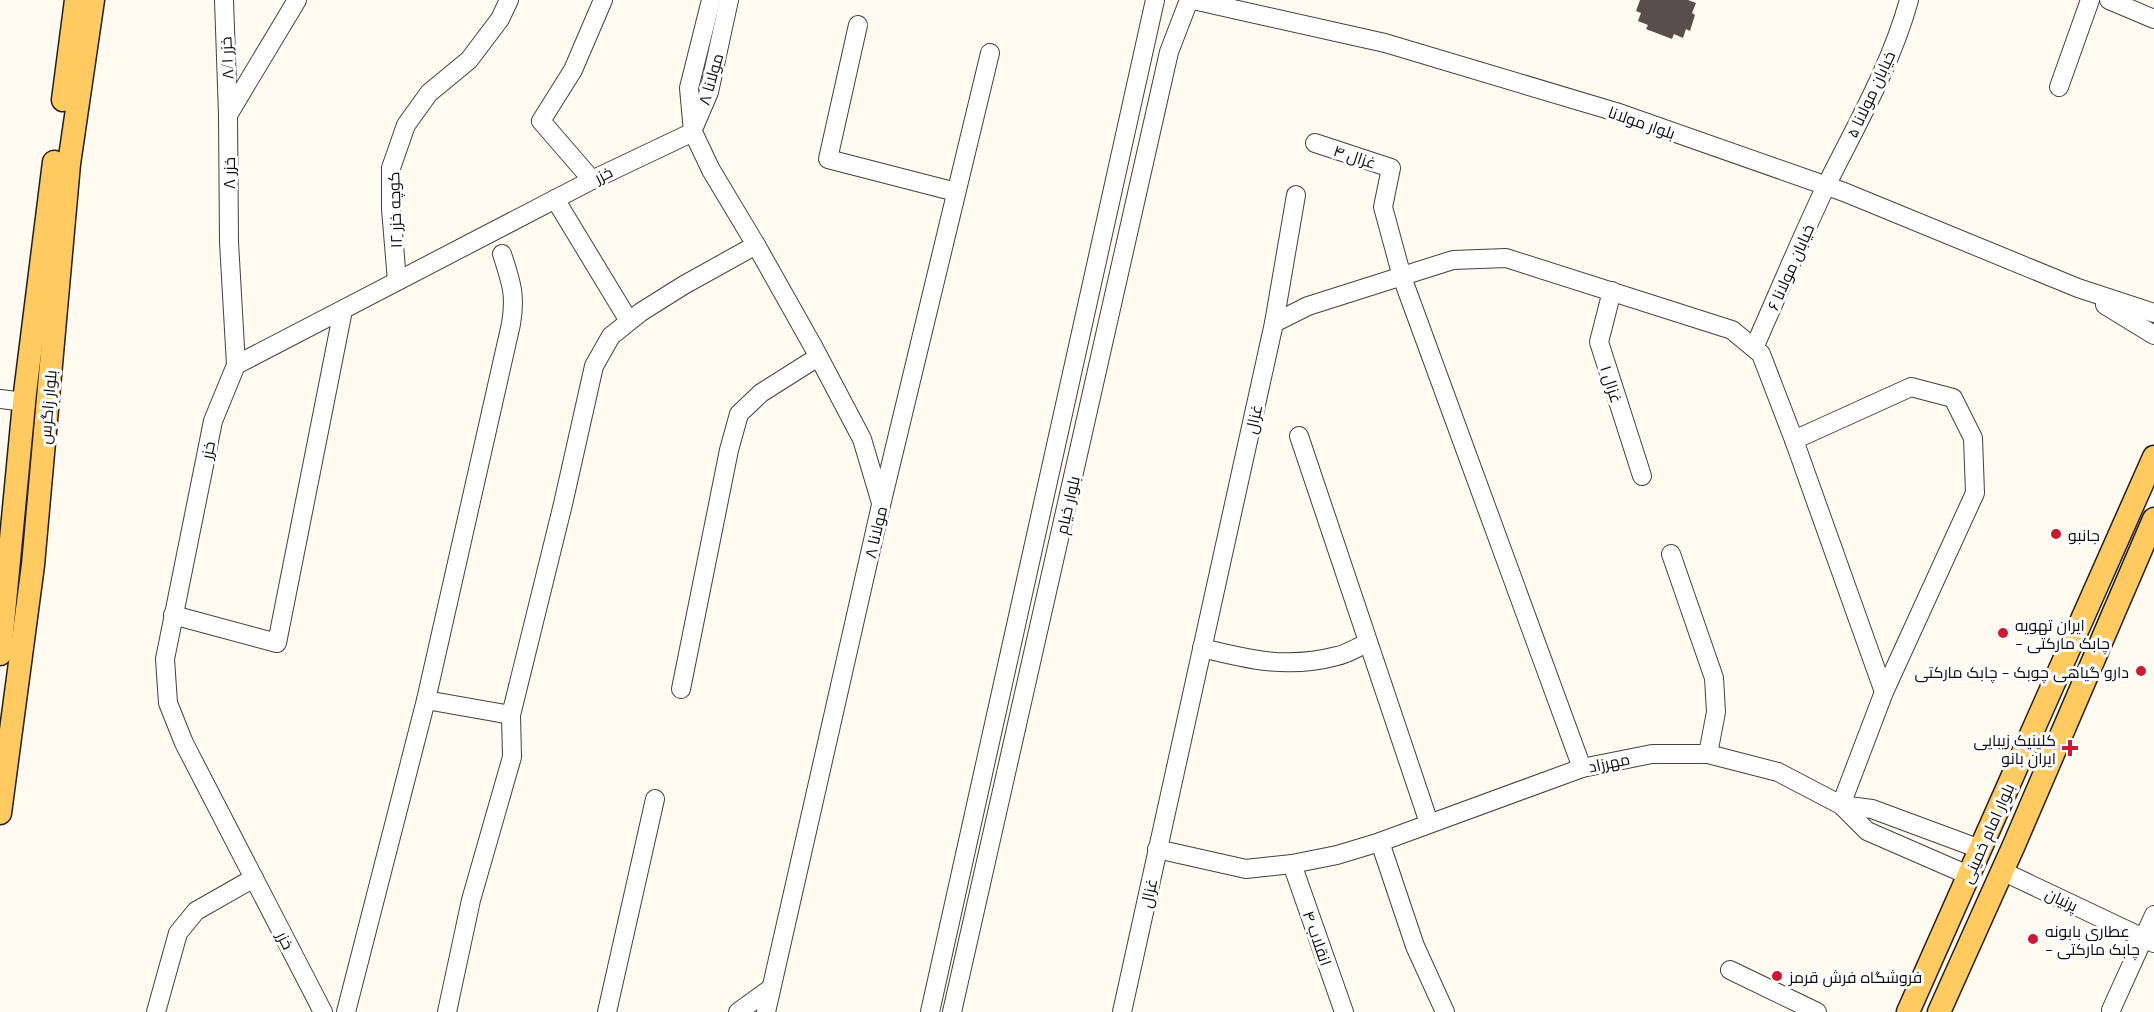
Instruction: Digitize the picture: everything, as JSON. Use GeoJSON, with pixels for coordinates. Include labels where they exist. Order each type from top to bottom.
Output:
{"type":"FeatureCollection","features":[{"type":"Feature","properties":{"kind":"main road","name":"بلوار زاگرس"},"geometry":{"type":"LineString","coordinates":[[0,654],[25,402],[76,0]]}},
{"type":"Feature","properties":{"kind":"main road","name":"بلوار زاگرس"},"geometry":{"type":"LineString","coordinates":[[0,813],[33,565],[69,164],[93,0]]}},
{"type":"Feature","properties":{"kind":"main road","name":"بلوار امام خمینی"},"geometry":{"type":"LineString","coordinates":[[1908,1012],[2154,457]]}},
{"type":"Feature","properties":{"kind":"main road","name":"بلوار امام خمینی"},"geometry":{"type":"LineString","coordinates":[[1939,1012],[2154,519]]}},
{"type":"Feature","properties":{"kind":"main road"},"geometry":{"type":"LineString","coordinates":[[9,561],[33,565]]}},
{"type":"Feature","properties":{"kind":"street","name":"خزر ۸/۱"},"geometry":{"type":"LineString","coordinates":[[224,0],[228,116]]}},
{"type":"Feature","properties":{"kind":"street"},"geometry":{"type":"LineString","coordinates":[[228,116],[297,0]]}},
{"type":"Feature","properties":{"kind":"street","name":"کوچه خزر ۱۲"},"geometry":{"type":"LineString","coordinates":[[397,281],[390,209],[391,168],[406,124],[429,93],[469,60],[500,19],[509,0]]}},
{"type":"Feature","properties":{"kind":"street"},"geometry":{"type":"LineString","coordinates":[[592,180],[541,121],[573,70],[603,0]]}},
{"type":"Feature","properties":{"kind":"street","name":"مولانا ۸"},"geometry":{"type":"LineString","coordinates":[[693,132],[689,88],[711,0]]}},
{"type":"Feature","properties":{"kind":"street","name":"مولانا ۸"},"geometry":{"type":"LineString","coordinates":[[693,132],[709,92],[729,0]]}},
{"type":"Feature","properties":{"kind":"street","name":"بلوار خیام"},"geometry":{"type":"LineString","coordinates":[[930,1012],[1155,0]]}},
{"type":"Feature","properties":{"kind":"street","name":"بلوار خیام"},"geometry":{"type":"LineString","coordinates":[[952,1012],[1169,52],[1191,0]]}},
{"type":"Feature","properties":{"kind":"street","name":"بلوار مولانا"},"geometry":{"type":"LineString","coordinates":[[1191,0],[1385,43],[1616,112],[1826,186],[2078,288],[2154,313]]}},
{"type":"Feature","properties":{"kind":"street","name":"خیابان مولانا ۵"},"geometry":{"type":"LineString","coordinates":[[1826,186],[1873,95],[1909,0]]}},
{"type":"Feature","properties":{"kind":"street"},"geometry":{"type":"LineString","coordinates":[[2059,87],[2090,0]]}},
{"type":"Feature","properties":{"kind":"street"},"geometry":{"type":"LineString","coordinates":[[2109,0],[2154,19]]}},
{"type":"Feature","properties":{"kind":"street"},"geometry":{"type":"LineString","coordinates":[[858,25],[828,159],[956,192]]}},
{"type":"Feature","properties":{"kind":"street","name":"مولانا ۸"},"geometry":{"type":"LineString","coordinates":[[766,1012],[881,505],[990,53]]}},
{"type":"Feature","properties":{"kind":"street","name":"خزر ۸"},"geometry":{"type":"LineString","coordinates":[[228,116],[229,242],[236,365]]}},
{"type":"Feature","properties":{"kind":"street"},"geometry":{"type":"LineString","coordinates":[[693,132],[711,170],[756,245],[862,440],[881,505]]}},
{"type":"Feature","properties":{"kind":"street","name":"خزر"},"geometry":{"type":"LineString","coordinates":[[323,1012],[184,743],[168,703],[165,659],[173,615],[213,422],[236,365],[592,180],[693,132]]}},
{"type":"Feature","properties":{"kind":"street","name":"غزال ۴"},"geometry":{"type":"LineString","coordinates":[[1314,143],[1391,168],[1383,207],[1402,277]]}},
{"type":"Feature","properties":{"kind":"street","name":"خیابان مولانا ۶"},"geometry":{"type":"LineString","coordinates":[[1754,348],[1826,186]]}},
{"type":"Feature","properties":{"kind":"street","name":"غزال"},"geometry":{"type":"LineString","coordinates":[[1124,1011],[1157,849],[1274,323],[1296,195]]}},
{"type":"Feature","properties":{"kind":"street"},"geometry":{"type":"LineString","coordinates":[[555,199],[629,321]]}},
{"type":"Feature","properties":{"kind":"street"},"geometry":{"type":"LineString","coordinates":[[447,1012],[471,900],[512,757],[511,715],[594,366],[611,336],[629,321],[684,285],[756,245]]}},
{"type":"Feature","properties":{"kind":"street"},"geometry":{"type":"LineString","coordinates":[[346,1012],[426,700],[511,324],[514,292],[502,254]]}},
{"type":"Feature","properties":{"kind":"street"},"geometry":{"type":"LineString","coordinates":[[1274,323],[1308,306],[1454,260],[1506,258],[1732,330],[1761,354],[1884,692]]}},
{"type":"Feature","properties":{"kind":"street"},"geometry":{"type":"LineString","coordinates":[[1402,277],[1582,768]]}},
{"type":"Feature","properties":{"kind":"street","name":"بلوار مولانا"},"geometry":{"type":"LineString","coordinates":[[2078,288],[2154,335]]}},
{"type":"Feature","properties":{"kind":"street","name":"غزال ۱"},"geometry":{"type":"LineString","coordinates":[[1612,291],[1599,342],[1642,476]]}},
{"type":"Feature","properties":{"kind":"street"},"geometry":{"type":"LineString","coordinates":[[173,615],[277,642],[343,310]]}},
{"type":"Feature","properties":{"kind":"street"},"geometry":{"type":"LineString","coordinates":[[681,689],[729,450],[739,414],[761,393],[818,357]]}},
{"type":"Feature","properties":{"kind":"street"},"geometry":{"type":"LineString","coordinates":[[1794,440],[1911,387],[1953,398],[1973,438],[1975,493],[1884,692],[1841,805]]}},
{"type":"Feature","properties":{"kind":"street"},"geometry":{"type":"LineString","coordinates":[[0,399],[25,402]]}},
{"type":"Feature","properties":{"kind":"street"},"geometry":{"type":"LineString","coordinates":[[1299,436],[1429,823]]}},
{"type":"Feature","properties":{"kind":"street"},"geometry":{"type":"LineString","coordinates":[[1671,554],[1714,678],[1716,712],[1708,754]]}},
{"type":"Feature","properties":{"kind":"street"},"geometry":{"type":"LineString","coordinates":[[1202,648],[1251,660],[1296,664],[1339,656],[1367,643]]}},
{"type":"Feature","properties":{"kind":"street"},"geometry":{"type":"LineString","coordinates":[[426,700],[511,715]]}},
{"type":"Feature","properties":{"kind":"street","name":"مهرزاد"},"geometry":{"type":"LineString","coordinates":[[1157,849],[1246,869],[1292,864],[1337,855],[1380,842],[1582,768],[1652,754],[1708,754],[1778,772],[1841,805]]}},
{"type":"Feature","properties":{"kind":"street"},"geometry":{"type":"LineString","coordinates":[[607,1012],[655,799]]}},
{"type":"Feature","properties":{"kind":"street"},"geometry":{"type":"LineString","coordinates":[[1841,805],[1872,809],[1980,849]]}},
{"type":"Feature","properties":{"kind":"street"},"geometry":{"type":"LineString","coordinates":[[1841,805],[1867,831],[1968,875]]}},
{"type":"Feature","properties":{"kind":"street"},"geometry":{"type":"LineString","coordinates":[[1380,842],[1415,946],[1446,1012]]}},
{"type":"Feature","properties":{"kind":"street","name":"انقلاب ۴"},"geometry":{"type":"LineString","coordinates":[[1292,864],[1344,1012]]}},
{"type":"Feature","properties":{"kind":"street","name":"پرنیان"},"geometry":{"type":"LineString","coordinates":[[2002,871],[2149,941]]}},
{"type":"Feature","properties":{"kind":"street"},"geometry":{"type":"LineString","coordinates":[[156,1012],[178,933],[196,910],[254,878]]}},
{"type":"Feature","properties":{"kind":"street"},"geometry":{"type":"LineString","coordinates":[[2111,1010],[2149,941],[2154,915]]}},
{"type":"Feature","properties":{"kind":"street"},"geometry":{"type":"LineString","coordinates":[[1730,970],[1817,1012]]}},
{"type":"Feature","properties":{"kind":"street"},"geometry":{"type":"LineString","coordinates":[[738,1012],[770,989]]}},
{"type":"Feature","properties":{"kind":"building"},"geometry":{"type":"Polygon","coordinates":[[[1640,0],[1688,0],[1696,3],[1692,13],[1695,15],[1690,31],[1686,29],[1683,38],[1674,34],[1672,39],[1646,29],[1648,25],[1638,21],[1641,13],[1636,11],[1640,0]]]}},
{"type":"Feature","properties":{"kind":"place","name":"جانبو"},"geometry":{"type":"Point","coordinates":[2056,534]}},
{"type":"Feature","properties":{"kind":"place","name":"ایران تهویه - چابک مارکتی"},"geometry":{"type":"Point","coordinates":[2003,633]}},
{"type":"Feature","properties":{"kind":"place","name":"دارو گیاهی چوبک - چابک مارکتی"},"geometry":{"type":"Point","coordinates":[2141,671]}},
{"type":"Feature","properties":{"kind":"place","name":"کلینیک زیبایی ایران بانو"},"geometry":{"type":"Point","coordinates":[2070,748]}},
{"type":"Feature","properties":{"kind":"place","name":"عطاری بابونه - چابک مارکتی"},"geometry":{"type":"Point","coordinates":[2033,939]}},
{"type":"Feature","properties":{"kind":"place","name":"فروشگاه فرش قرمز"},"geometry":{"type":"Point","coordinates":[1777,976]}}]}
